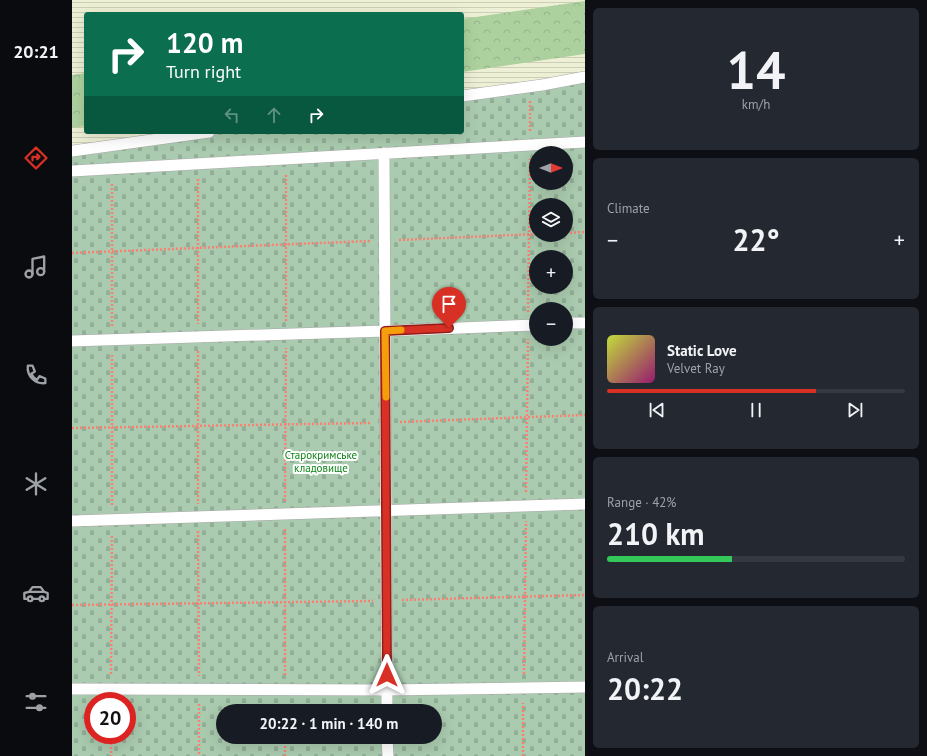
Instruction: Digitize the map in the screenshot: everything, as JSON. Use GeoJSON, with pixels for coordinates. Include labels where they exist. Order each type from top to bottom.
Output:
{"type":"FeatureCollection","features":[{"type":"Feature","properties":{"kind":"lane"},"geometry":{"type":"LineString","coordinates":[[464,96],[530,87],[585,77]]}},
{"type":"Feature","properties":{"kind":"lane"},"geometry":{"type":"LineString","coordinates":[[72,151],[195,134]]}},
{"type":"Feature","properties":{"kind":"lane"},"geometry":{"type":"LineString","coordinates":[[72,171],[585,142]]}},
{"type":"Feature","properties":{"kind":"lane"},"geometry":{"type":"LineString","coordinates":[[384,153],[387,704]]}},
{"type":"Feature","properties":{"kind":"lane"},"geometry":{"type":"LineString","coordinates":[[573,323],[585,322]]}},
{"type":"Feature","properties":{"kind":"lane"},"geometry":{"type":"LineString","coordinates":[[72,341],[529,325]]}},
{"type":"Feature","properties":{"kind":"lane"},"geometry":{"type":"LineString","coordinates":[[72,521],[585,504]]}},
{"type":"Feature","properties":{"kind":"lane"},"geometry":{"type":"LineString","coordinates":[[72,689],[387,690],[585,687]]}},
{"type":"Feature","properties":{"kind":"lane"},"geometry":{"type":"LineString","coordinates":[[387,744],[388,756]]}},
{"type":"Feature","properties":{"kind":"path"},"geometry":{"type":"LineString","coordinates":[[530,87],[530,198]]}},
{"type":"Feature","properties":{"kind":"path"},"geometry":{"type":"LineString","coordinates":[[285,704],[286,159]]}},
{"type":"Feature","properties":{"kind":"path"},"geometry":{"type":"LineString","coordinates":[[198,164],[199,756]]}},
{"type":"Feature","properties":{"kind":"path"},"geometry":{"type":"LineString","coordinates":[[111,689],[112,168]]}},
{"type":"Feature","properties":{"kind":"path"},"geometry":{"type":"LineString","coordinates":[[573,233],[585,232]]}},
{"type":"Feature","properties":{"kind":"path"},"geometry":{"type":"LineString","coordinates":[[72,253],[529,234]]}},
{"type":"Feature","properties":{"kind":"path"},"geometry":{"type":"LineString","coordinates":[[529,242],[531,302]]}},
{"type":"Feature","properties":{"kind":"path"},"geometry":{"type":"LineString","coordinates":[[523,756],[527,417],[531,346]]}},
{"type":"Feature","properties":{"kind":"path"},"geometry":{"type":"LineString","coordinates":[[72,428],[386,422],[585,415]]}},
{"type":"Feature","properties":{"kind":"path"},"geometry":{"type":"LineString","coordinates":[[72,605],[585,595]]}},
{"type":"Feature","properties":{"kind":"path"},"geometry":{"type":"LineString","coordinates":[[111,744],[111,756]]}},
{"type":"Feature","properties":{"kind":"path"},"geometry":{"type":"LineString","coordinates":[[285,744],[285,756]]}},
{"type":"Feature","properties":{"kind":"green space"},"geometry":{"type":"Polygon","coordinates":[[[72,0],[585,0],[585,77],[464,96],[464,12],[84,12],[84,134],[195,134],[72,151],[72,0]]]}},
{"type":"Feature","properties":{"kind":"green space"},"geometry":{"type":"Polygon","coordinates":[[[585,1],[585,54],[464,72],[464,19],[585,1]]]}},
{"type":"Feature","properties":{"kind":"green space"},"geometry":{"type":"Polygon","coordinates":[[[84,73],[84,126],[72,128],[72,75],[84,73]]]}},
{"type":"Feature","properties":{"kind":"green space","name":"Старокримське кладовище"},"geometry":{"type":"Polygon","coordinates":[[[585,77],[585,756],[72,756],[72,151],[195,134],[464,134],[464,96],[585,77]]]}},
{"type":"Feature","properties":{"kind":"slow traffic"},"geometry":{"type":"LineString","coordinates":[[386,397],[385,331],[401,330]]}},
{"type":"Feature","properties":{"kind":"route"},"geometry":{"type":"LineString","coordinates":[[387,675],[385,331],[449,328]]}}]}
